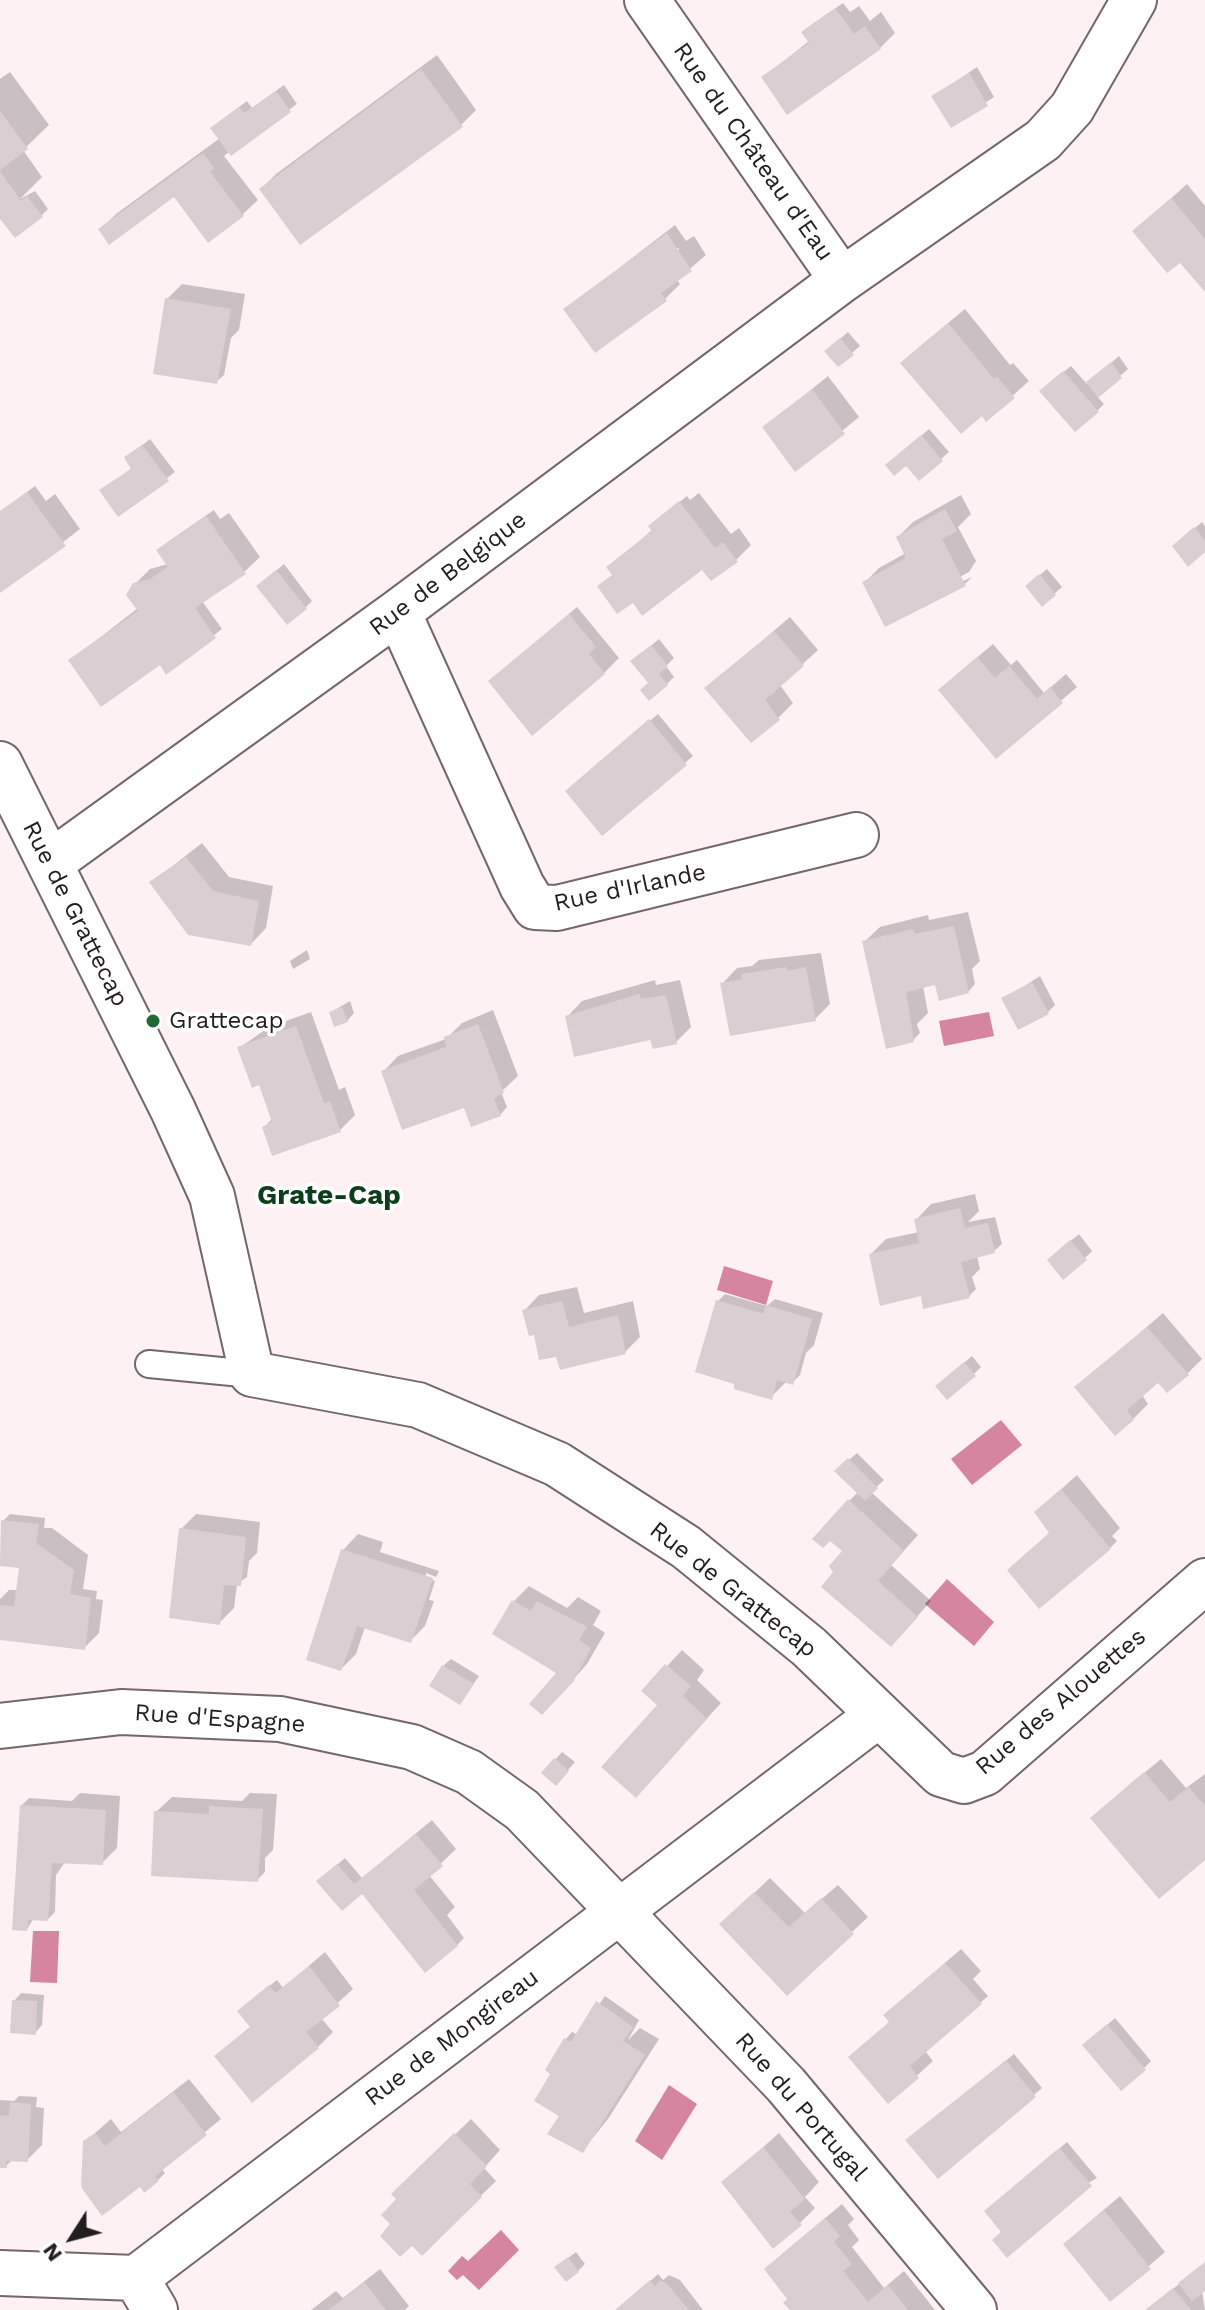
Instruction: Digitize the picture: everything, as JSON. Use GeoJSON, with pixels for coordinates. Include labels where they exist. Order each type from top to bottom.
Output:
{"type":"FeatureCollection","features":[{"type":"Feature","properties":{"kind":"street","name":"Rue du Château d'Eau"},"geometry":{"type":"LineString","coordinates":[[647,0],[842,280],[1043,140],[1072,108],[1134,0]]}},
{"type":"Feature","properties":{"kind":"street","name":"Rue de Belgique"},"geometry":{"type":"LineString","coordinates":[[50,863],[398,612],[842,280]]}},
{"type":"Feature","properties":{"kind":"street","name":"Rue d'Irlande"},"geometry":{"type":"LineString","coordinates":[[398,612],[522,886],[535,907],[557,908],[856,835]]}},
{"type":"Feature","properties":{"kind":"street","name":"Rue de Grattecap"},"geometry":{"type":"LineString","coordinates":[[0,764],[212,1196],[252,1374],[418,1405],[557,1464],[686,1547],[809,1647],[877,1716]]}},
{"type":"Feature","properties":{"kind":"street","name":"Rue des Alouettes"},"geometry":{"type":"LineString","coordinates":[[877,1716],[941,1774],[964,1781],[985,1773],[1205,1581]]}},
{"type":"Feature","properties":{"kind":"street","name":"Rue d'Espagne"},"geometry":{"type":"LineString","coordinates":[[0,1726],[121,1712],[280,1719],[412,1747],[469,1772],[522,1810],[618,1911]]}},
{"type":"Feature","properties":{"kind":"street","name":"Rue de Mongireau"},"geometry":{"type":"LineString","coordinates":[[0,2273],[145,2294],[618,1911],[877,1716]]}},
{"type":"Feature","properties":{"kind":"street","name":"Rue du Portugal"},"geometry":{"type":"LineString","coordinates":[[618,1911],[786,2085],[974,2310]]}},
{"type":"Feature","properties":{"kind":"lane"},"geometry":{"type":"LineString","coordinates":[[149,1364],[252,1374]]}},
{"type":"Feature","properties":{"kind":"shaded area"},"geometry":{"type":"Polygon","coordinates":[[[989,1012],[994,1036],[944,1046],[939,1021],[989,1012]]]}},
{"type":"Feature","properties":{"kind":"shaded area"},"geometry":{"type":"Polygon","coordinates":[[[724,1266],[773,1281],[766,1305],[717,1290],[724,1266]]]}},
{"type":"Feature","properties":{"kind":"shaded area"},"geometry":{"type":"Polygon","coordinates":[[[1001,1420],[1022,1445],[972,1485],[951,1459],[1001,1420]]]}},
{"type":"Feature","properties":{"kind":"shaded area"},"geometry":{"type":"Polygon","coordinates":[[[947,1579],[994,1622],[974,1646],[925,1604],[947,1579]]]}},
{"type":"Feature","properties":{"kind":"shaded area"},"geometry":{"type":"Polygon","coordinates":[[[33,1931],[59,1931],[57,1983],[30,1982],[33,1931]]]}},
{"type":"Feature","properties":{"kind":"shaded area"},"geometry":{"type":"Polygon","coordinates":[[[669,2085],[697,2104],[662,2160],[635,2141],[669,2085]]]}},
{"type":"Feature","properties":{"kind":"shaded area"},"geometry":{"type":"Polygon","coordinates":[[[501,2230],[519,2250],[479,2290],[463,2275],[457,2280],[448,2271],[462,2256],[468,2261],[501,2230]]]}},
{"type":"Feature","properties":{"kind":"building"},"geometry":{"type":"Polygon","coordinates":[[[835,8],[854,34],[865,26],[881,49],[787,115],[761,77],[809,43],[801,32],[835,8]]]}},
{"type":"Feature","properties":{"kind":"building"},"geometry":{"type":"Polygon","coordinates":[[[421,69],[463,127],[300,245],[259,189],[421,69]]]}},
{"type":"Feature","properties":{"kind":"building"},"geometry":{"type":"Polygon","coordinates":[[[969,73],[988,106],[951,128],[931,96],[969,73]]]}},
{"type":"Feature","properties":{"kind":"building"},"geometry":{"type":"Polygon","coordinates":[[[276,91],[291,112],[231,156],[210,128],[239,107],[244,113],[276,91]]]}},
{"type":"Feature","properties":{"kind":"building"},"geometry":{"type":"Polygon","coordinates":[[[0,111],[28,149],[0,170],[0,111]]]}},
{"type":"Feature","properties":{"kind":"building"},"geometry":{"type":"Polygon","coordinates":[[[203,153],[214,168],[210,172],[244,216],[208,243],[174,197],[109,245],[98,229],[203,153]]]}},
{"type":"Feature","properties":{"kind":"building"},"geometry":{"type":"Polygon","coordinates":[[[0,171],[21,201],[27,196],[43,217],[15,238],[0,219],[0,171]]]}},
{"type":"Feature","properties":{"kind":"building"},"geometry":{"type":"Polygon","coordinates":[[[1171,198],[1205,239],[1205,292],[1180,263],[1167,273],[1132,231],[1171,198]]]}},
{"type":"Feature","properties":{"kind":"building"},"geometry":{"type":"Polygon","coordinates":[[[667,233],[692,271],[661,293],[667,301],[595,353],[563,309],[667,233]]]}},
{"type":"Feature","properties":{"kind":"building"},"geometry":{"type":"Polygon","coordinates":[[[165,298],[231,309],[217,384],[153,374],[165,298]]]}},
{"type":"Feature","properties":{"kind":"building"},"geometry":{"type":"Polygon","coordinates":[[[948,323],[994,379],[997,377],[1015,398],[986,422],[982,416],[961,434],[900,363],[948,323]]]}},
{"type":"Feature","properties":{"kind":"building"},"geometry":{"type":"Polygon","coordinates":[[[840,338],[854,355],[838,367],[824,351],[840,338]]]}},
{"type":"Feature","properties":{"kind":"building"},"geometry":{"type":"Polygon","coordinates":[[[1111,362],[1122,378],[1098,398],[1086,382],[1111,362]]]}},
{"type":"Feature","properties":{"kind":"building"},"geometry":{"type":"Polygon","coordinates":[[[1063,371],[1099,412],[1075,432],[1039,391],[1063,371]]]}},
{"type":"Feature","properties":{"kind":"building"},"geometry":{"type":"Polygon","coordinates":[[[812,389],[845,434],[795,472],[762,427],[812,389]]]}},
{"type":"Feature","properties":{"kind":"building"},"geometry":{"type":"Polygon","coordinates":[[[921,435],[943,461],[919,481],[906,466],[894,476],[885,465],[921,435]]]}},
{"type":"Feature","properties":{"kind":"building"},"geometry":{"type":"Polygon","coordinates":[[[142,445],[169,481],[118,517],[99,490],[131,469],[124,457],[142,445]]]}},
{"type":"Feature","properties":{"kind":"building"},"geometry":{"type":"Polygon","coordinates":[[[27,492],[66,546],[0,593],[0,511],[27,492]]]}},
{"type":"Feature","properties":{"kind":"building"},"geometry":{"type":"Polygon","coordinates":[[[679,501],[715,548],[723,542],[738,562],[711,581],[702,570],[642,616],[633,603],[617,614],[597,586],[612,575],[606,567],[652,531],[648,526],[679,501]]]}},
{"type":"Feature","properties":{"kind":"building"},"geometry":{"type":"Polygon","coordinates":[[[945,509],[957,531],[942,539],[966,586],[885,627],[862,582],[906,558],[896,537],[945,509]]]}},
{"type":"Feature","properties":{"kind":"building"},"geometry":{"type":"Polygon","coordinates":[[[206,516],[246,574],[195,608],[216,638],[166,675],[160,665],[101,707],[68,660],[138,611],[126,595],[133,583],[150,579],[168,567],[156,550],[206,516]]]}},
{"type":"Feature","properties":{"kind":"building"},"geometry":{"type":"Polygon","coordinates":[[[1194,527],[1205,541],[1205,552],[1188,567],[1172,546],[1194,527]]]}},
{"type":"Feature","properties":{"kind":"building"},"geometry":{"type":"Polygon","coordinates":[[[276,570],[307,609],[287,625],[256,586],[276,570]]]}},
{"type":"Feature","properties":{"kind":"building"},"geometry":{"type":"Polygon","coordinates":[[[1039,574],[1056,595],[1042,607],[1025,586],[1039,574]]]}},
{"type":"Feature","properties":{"kind":"building"},"geometry":{"type":"Polygon","coordinates":[[[569,614],[596,647],[589,654],[605,674],[532,736],[488,681],[569,614]]]}},
{"type":"Feature","properties":{"kind":"building"},"geometry":{"type":"Polygon","coordinates":[[[774,631],[804,666],[765,700],[780,720],[751,743],[704,688],[774,631]]]}},
{"type":"Feature","properties":{"kind":"building"},"geometry":{"type":"Polygon","coordinates":[[[651,645],[668,666],[659,674],[668,685],[649,701],[640,690],[648,683],[630,661],[651,645]]]}},
{"type":"Feature","properties":{"kind":"building"},"geometry":{"type":"Polygon","coordinates":[[[977,657],[995,678],[1009,666],[1037,699],[1050,687],[1063,703],[996,759],[938,690],[977,657]]]}},
{"type":"Feature","properties":{"kind":"building"},"geometry":{"type":"Polygon","coordinates":[[[649,719],[687,765],[602,836],[565,791],[649,719]]]}},
{"type":"Feature","properties":{"kind":"building"},"geometry":{"type":"Polygon","coordinates":[[[186,857],[213,891],[259,901],[251,946],[188,935],[149,882],[186,857]]]}},
{"type":"Feature","properties":{"kind":"building"},"geometry":{"type":"Polygon","coordinates":[[[954,926],[969,993],[939,1001],[935,985],[906,992],[914,1042],[886,1049],[862,941],[913,929],[915,934],[954,926]]]}},
{"type":"Feature","properties":{"kind":"building"},"geometry":{"type":"Polygon","coordinates":[[[786,967],[788,971],[806,967],[816,1021],[730,1036],[720,983],[741,980],[741,974],[786,967]]]}},
{"type":"Feature","properties":{"kind":"building"},"geometry":{"type":"Polygon","coordinates":[[[1032,982],[1049,1014],[1018,1030],[1001,998],[1032,982]]]}},
{"type":"Feature","properties":{"kind":"building"},"geometry":{"type":"Polygon","coordinates":[[[639,994],[641,999],[666,995],[677,1044],[653,1049],[650,1040],[574,1057],[565,1016],[639,994]]]}},
{"type":"Feature","properties":{"kind":"building"},"geometry":{"type":"Polygon","coordinates":[[[342,1007],[348,1022],[334,1027],[329,1012],[342,1007]]]}},
{"type":"Feature","properties":{"kind":"building"},"geometry":{"type":"Polygon","coordinates":[[[478,1024],[504,1093],[494,1098],[501,1116],[471,1127],[464,1108],[402,1130],[381,1071],[446,1047],[444,1037],[478,1024]]]}},
{"type":"Feature","properties":{"kind":"building"},"geometry":{"type":"Polygon","coordinates":[[[296,1026],[324,1103],[330,1101],[341,1132],[272,1156],[262,1127],[272,1122],[259,1085],[252,1088],[237,1047],[296,1026]]]}},
{"type":"Feature","properties":{"kind":"building"},"geometry":{"type":"Polygon","coordinates":[[[960,1208],[965,1228],[988,1223],[995,1253],[961,1262],[970,1298],[923,1309],[921,1296],[880,1306],[869,1254],[919,1243],[914,1219],[960,1208]]]}},
{"type":"Feature","properties":{"kind":"building"},"geometry":{"type":"Polygon","coordinates":[[[1070,1240],[1087,1260],[1063,1280],[1047,1260],[1070,1240]]]}},
{"type":"Feature","properties":{"kind":"building"},"geometry":{"type":"Polygon","coordinates":[[[716,1300],[763,1314],[766,1305],[812,1319],[793,1385],[777,1380],[772,1400],[734,1389],[734,1384],[695,1372],[716,1300]]]}},
{"type":"Feature","properties":{"kind":"building"},"geometry":{"type":"Polygon","coordinates":[[[562,1301],[569,1327],[618,1315],[626,1354],[560,1370],[556,1357],[539,1360],[534,1335],[529,1336],[522,1310],[562,1301]]]}},
{"type":"Feature","properties":{"kind":"building"},"geometry":{"type":"Polygon","coordinates":[[[1147,1327],[1189,1375],[1167,1393],[1158,1383],[1127,1410],[1134,1420],[1115,1436],[1074,1387],[1147,1327]]]}},
{"type":"Feature","properties":{"kind":"building"},"geometry":{"type":"Polygon","coordinates":[[[964,1362],[976,1376],[947,1400],[935,1386],[964,1362]]]}},
{"type":"Feature","properties":{"kind":"building"},"geometry":{"type":"Polygon","coordinates":[[[848,1458],[878,1488],[865,1501],[834,1471],[848,1458]]]}},
{"type":"Feature","properties":{"kind":"building"},"geometry":{"type":"Polygon","coordinates":[[[1061,1489],[1111,1549],[1039,1609],[1007,1570],[1049,1533],[1034,1512],[1061,1489]]]}},
{"type":"Feature","properties":{"kind":"building"},"geometry":{"type":"Polygon","coordinates":[[[848,1499],[904,1551],[878,1581],[918,1617],[891,1647],[821,1587],[833,1572],[829,1566],[842,1551],[830,1541],[823,1548],[812,1539],[848,1499]]]}},
{"type":"Feature","properties":{"kind":"building"},"geometry":{"type":"Polygon","coordinates":[[[1,1520],[39,1524],[36,1543],[74,1570],[70,1594],[91,1598],[85,1650],[0,1640],[0,1605],[14,1606],[19,1568],[0,1566],[1,1520]]]}},
{"type":"Feature","properties":{"kind":"building"},"geometry":{"type":"Polygon","coordinates":[[[179,1528],[246,1537],[241,1586],[224,1585],[220,1625],[169,1618],[179,1528]]]}},
{"type":"Feature","properties":{"kind":"building"},"geometry":{"type":"Polygon","coordinates":[[[341,1549],[433,1578],[411,1643],[357,1626],[341,1671],[306,1660],[341,1549]]]}},
{"type":"Feature","properties":{"kind":"building"},"geometry":{"type":"Polygon","coordinates":[[[512,1600],[531,1611],[537,1601],[587,1627],[579,1640],[591,1648],[573,1682],[542,1715],[529,1704],[556,1673],[492,1634],[512,1600]]]}},
{"type":"Feature","properties":{"kind":"building"},"geometry":{"type":"Polygon","coordinates":[[[665,1664],[691,1686],[683,1696],[707,1719],[636,1798],[601,1767],[657,1705],[641,1691],[665,1664]]]}},
{"type":"Feature","properties":{"kind":"building"},"geometry":{"type":"Polygon","coordinates":[[[442,1665],[474,1684],[460,1705],[429,1686],[442,1665]]]}},
{"type":"Feature","properties":{"kind":"building"},"geometry":{"type":"Polygon","coordinates":[[[554,1758],[569,1771],[556,1786],[541,1773],[554,1758]]]}},
{"type":"Feature","properties":{"kind":"building"},"geometry":{"type":"Polygon","coordinates":[[[1144,1772],[1170,1802],[1189,1787],[1205,1806],[1205,1860],[1159,1899],[1090,1818],[1144,1772]]]}},
{"type":"Feature","properties":{"kind":"building"},"geometry":{"type":"Polygon","coordinates":[[[20,1805],[106,1810],[103,1865],[52,1863],[48,1921],[28,1920],[27,1931],[12,1930],[20,1805]]]}},
{"type":"Feature","properties":{"kind":"building"},"geometry":{"type":"Polygon","coordinates":[[[209,1806],[263,1809],[258,1882],[151,1876],[154,1811],[209,1814],[209,1806]]]}},
{"type":"Feature","properties":{"kind":"building"},"geometry":{"type":"Polygon","coordinates":[[[416,1834],[443,1866],[414,1890],[458,1946],[425,1973],[362,1894],[342,1911],[316,1881],[337,1864],[354,1884],[416,1834]]]}},
{"type":"Feature","properties":{"kind":"building"},"geometry":{"type":"Polygon","coordinates":[[[754,1892],[789,1927],[821,1898],[854,1934],[787,1996],[719,1924],[754,1892]]]}},
{"type":"Feature","properties":{"kind":"building"},"geometry":{"type":"Polygon","coordinates":[[[945,1963],[982,2004],[910,2066],[919,2078],[888,2104],[848,2057],[889,2022],[883,2015],[945,1963]]]}},
{"type":"Feature","properties":{"kind":"building"},"geometry":{"type":"Polygon","coordinates":[[[309,1966],[340,2006],[306,2032],[319,2048],[252,2103],[214,2056],[250,2027],[237,2011],[269,1985],[275,1993],[309,1966]]]}},
{"type":"Feature","properties":{"kind":"building"},"geometry":{"type":"Polygon","coordinates":[[[12,2000],[37,2001],[36,2035],[10,2033],[12,2000]]]}},
{"type":"Feature","properties":{"kind":"building"},"geometry":{"type":"Polygon","coordinates":[[[596,2001],[633,2027],[623,2041],[645,2055],[583,2153],[547,2134],[559,2116],[534,2101],[550,2074],[545,2070],[564,2038],[571,2042],[596,2001]]]}},
{"type":"Feature","properties":{"kind":"building"},"geometry":{"type":"Polygon","coordinates":[[[1107,2024],[1146,2070],[1121,2091],[1082,2045],[1107,2024]]]}},
{"type":"Feature","properties":{"kind":"building"},"geometry":{"type":"Polygon","coordinates":[[[1006,2060],[1036,2097],[938,2179],[905,2140],[1006,2060]]]}},
{"type":"Feature","properties":{"kind":"building"},"geometry":{"type":"Polygon","coordinates":[[[173,2092],[207,2135],[155,2176],[159,2181],[144,2193],[140,2187],[102,2216],[81,2187],[83,2141],[95,2133],[105,2146],[173,2092]]]}},
{"type":"Feature","properties":{"kind":"building"},"geometry":{"type":"Polygon","coordinates":[[[10,2102],[31,2104],[28,2162],[6,2161],[7,2168],[0,2168],[0,2115],[9,2116],[10,2102]]]}},
{"type":"Feature","properties":{"kind":"building"},"geometry":{"type":"Polygon","coordinates":[[[454,2133],[487,2166],[470,2184],[482,2197],[422,2256],[412,2246],[400,2257],[380,2236],[390,2224],[381,2215],[396,2199],[391,2194],[454,2133]]]}},
{"type":"Feature","properties":{"kind":"building"},"geometry":{"type":"Polygon","coordinates":[[[763,2147],[805,2199],[790,2212],[802,2225],[773,2249],[721,2182],[763,2147]]]}},
{"type":"Feature","properties":{"kind":"building"},"geometry":{"type":"Polygon","coordinates":[[[1059,2148],[1092,2186],[1007,2258],[992,2240],[1001,2232],[984,2211],[1059,2148]]]}},
{"type":"Feature","properties":{"kind":"building"},"geometry":{"type":"Polygon","coordinates":[[[1104,2210],[1151,2269],[1110,2302],[1063,2244],[1104,2210]]]}},
{"type":"Feature","properties":{"kind":"building"},"geometry":{"type":"Polygon","coordinates":[[[825,2218],[840,2236],[834,2242],[852,2264],[843,2271],[868,2302],[888,2285],[908,2310],[790,2310],[783,2303],[787,2299],[764,2269],[825,2218]]]}},
{"type":"Feature","properties":{"kind":"building"},"geometry":{"type":"Polygon","coordinates":[[[568,2257],[579,2272],[566,2282],[554,2267],[568,2257]]]}},
{"type":"Feature","properties":{"kind":"building"},"geometry":{"type":"Polygon","coordinates":[[[1205,2262],[1205,2291],[1192,2301],[1178,2283],[1205,2262]]]}},
{"type":"Feature","properties":{"kind":"building"},"geometry":{"type":"Polygon","coordinates":[[[650,2280],[655,2286],[660,2281],[666,2283],[689,2310],[615,2310],[650,2280]]]}},
{"type":"Feature","properties":{"kind":"building"},"geometry":{"type":"Polygon","coordinates":[[[364,2282],[386,2310],[329,2310],[364,2282]]]}},
{"type":"Feature","properties":{"kind":"building"},"geometry":{"type":"Polygon","coordinates":[[[1173,2288],[1191,2310],[1145,2310],[1173,2288]]]}},
{"type":"Feature","properties":{"kind":"place","name":"Grattecap"},"geometry":{"type":"Point","coordinates":[153,1021]}},
{"type":"Feature","properties":{"kind":"district","name":"Grate-Cap"},"geometry":{"type":"Point","coordinates":[329,1196]}}]}
